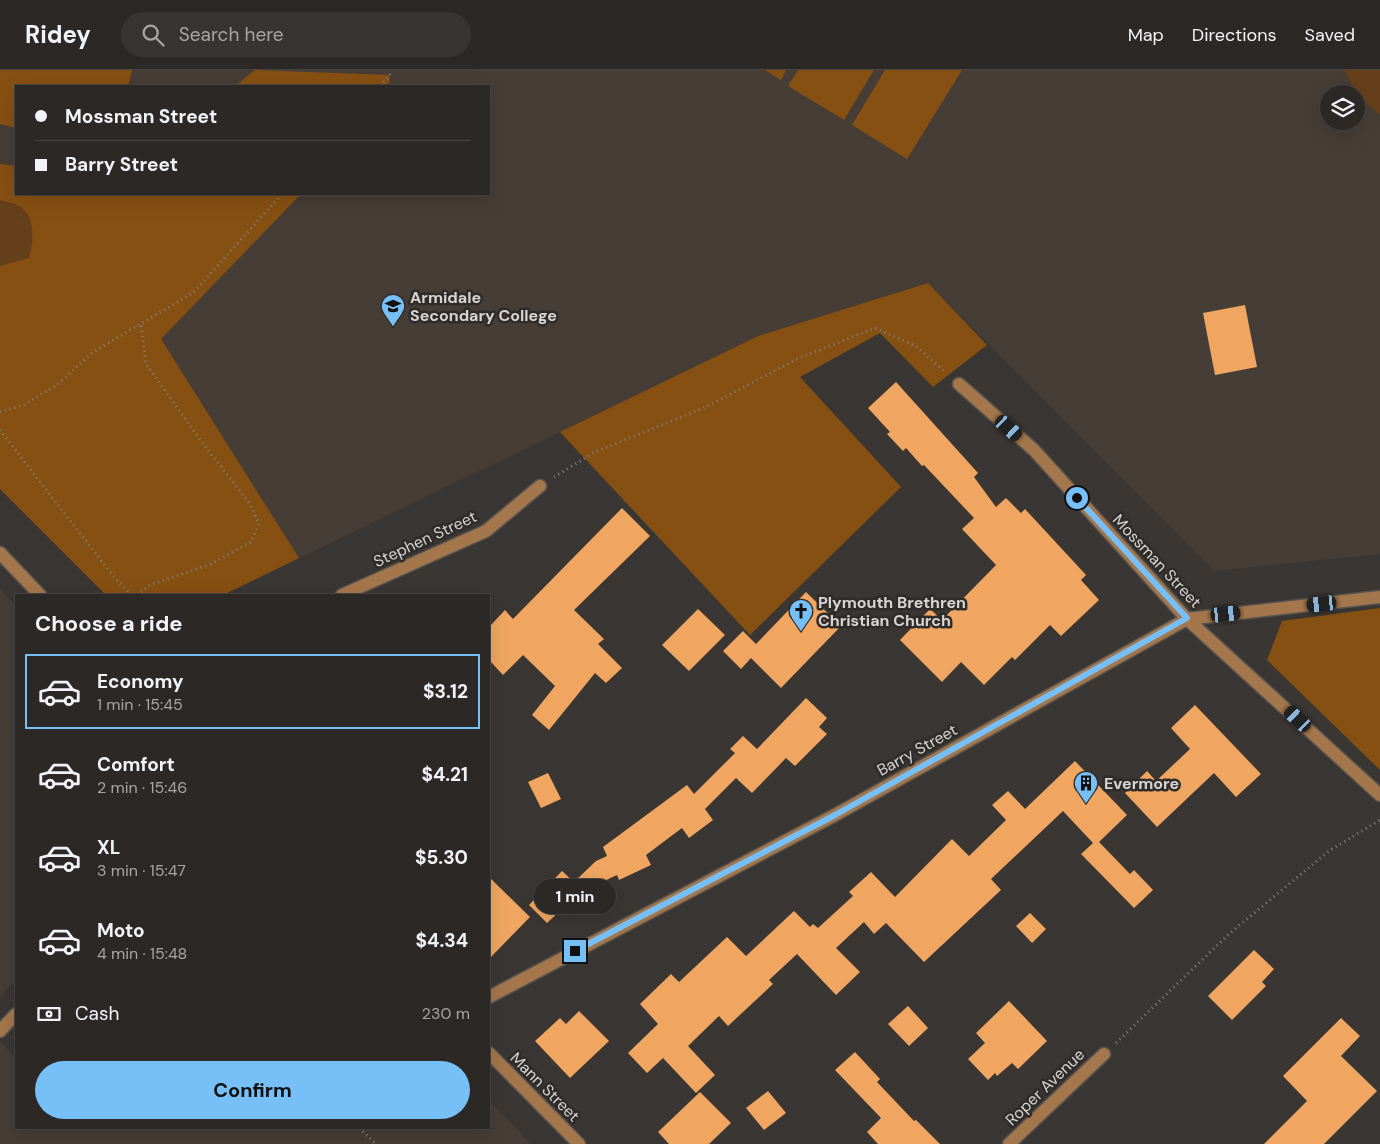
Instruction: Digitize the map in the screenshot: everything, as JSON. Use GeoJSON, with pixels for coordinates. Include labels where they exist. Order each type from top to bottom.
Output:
{"type":"FeatureCollection","features":[{"type":"Feature","properties":{"kind":"street","name":"Mossman Street"},"geometry":{"type":"LineString","coordinates":[[959,384],[1034,450],[1187,618],[1380,795]]}},
{"type":"Feature","properties":{"kind":"street","name":"Stephen Street"},"geometry":{"type":"LineString","coordinates":[[344,594],[486,531],[545,483]]}},
{"type":"Feature","properties":{"kind":"street"},"geometry":{"type":"LineString","coordinates":[[0,553],[39,594]]}},
{"type":"Feature","properties":{"kind":"street","name":"Barry Street"},"geometry":{"type":"LineString","coordinates":[[490,996],[835,815],[1187,618],[1380,597]]}},
{"type":"Feature","properties":{"kind":"street"},"geometry":{"type":"LineString","coordinates":[[0,1031],[15,1015]]}},
{"type":"Feature","properties":{"kind":"street","name":"Mann Street"},"geometry":{"type":"LineString","coordinates":[[490,1054],[579,1144]]}},
{"type":"Feature","properties":{"kind":"street","name":"Roper Avenue"},"geometry":{"type":"LineString","coordinates":[[1009,1144],[1104,1054]]}},
{"type":"Feature","properties":{"kind":"path"},"geometry":{"type":"LineString","coordinates":[[381,85],[392,72]]}},
{"type":"Feature","properties":{"kind":"path"},"geometry":{"type":"LineString","coordinates":[[0,412],[24,405],[58,384],[94,352],[141,322],[193,293],[281,195]]}},
{"type":"Feature","properties":{"kind":"path"},"geometry":{"type":"LineString","coordinates":[[138,594],[150,585],[211,564],[251,542],[259,524],[250,504],[201,441],[146,364],[141,322]]}},
{"type":"Feature","properties":{"kind":"path"},"geometry":{"type":"LineString","coordinates":[[545,483],[596,452],[704,408],[797,359],[875,328],[916,346],[959,384]]}},
{"type":"Feature","properties":{"kind":"path"},"geometry":{"type":"LineString","coordinates":[[0,430],[129,594]]}},
{"type":"Feature","properties":{"kind":"path"},"geometry":{"type":"LineString","coordinates":[[1104,1054],[1230,933],[1329,851],[1380,820]]}},
{"type":"Feature","properties":{"kind":"path"},"geometry":{"type":"LineString","coordinates":[[360,1129],[376,1144]]}},
{"type":"Feature","properties":{"kind":"shaded area","name":"Armidale Secondary College"},"geometry":{"type":"Polygon","coordinates":[[[0,70],[1380,70],[1380,554],[1214,571],[928,283],[758,336],[225,594],[105,594],[0,489],[0,70]]]}},
{"type":"Feature","properties":{"kind":"shaded area"},"geometry":{"type":"Polygon","coordinates":[[[0,70],[132,70],[128,85],[15,85],[15,128],[0,124],[0,70]]]}},
{"type":"Feature","properties":{"kind":"shaded area"},"geometry":{"type":"Polygon","coordinates":[[[255,70],[390,75],[389,85],[236,85],[255,70]]]}},
{"type":"Feature","properties":{"kind":"shaded area"},"geometry":{"type":"Polygon","coordinates":[[[765,70],[786,70],[781,80],[765,70]]]}},
{"type":"Feature","properties":{"kind":"shaded area"},"geometry":{"type":"Polygon","coordinates":[[[798,70],[874,70],[844,120],[788,86],[798,70]]]}},
{"type":"Feature","properties":{"kind":"shaded area"},"geometry":{"type":"Polygon","coordinates":[[[885,70],[962,70],[907,159],[852,125],[885,70]]]}},
{"type":"Feature","properties":{"kind":"shaded area"},"geometry":{"type":"Polygon","coordinates":[[[1344,70],[1380,70],[1380,115],[1365,102],[1365,85],[1352,85],[1344,70]]]}},
{"type":"Feature","properties":{"kind":"shaded area"},"geometry":{"type":"Polygon","coordinates":[[[0,164],[15,166],[15,195],[300,195],[161,339],[299,558],[225,594],[105,594],[0,489],[0,164]]]}},
{"type":"Feature","properties":{"kind":"shaded area"},"geometry":{"type":"Polygon","coordinates":[[[0,200],[17,205],[25,210],[31,222],[33,237],[29,258],[0,266],[0,200]]]}},
{"type":"Feature","properties":{"kind":"shaded area"},"geometry":{"type":"Polygon","coordinates":[[[928,283],[987,345],[933,387],[880,333],[800,377],[901,487],[750,635],[560,432],[758,336],[928,283]]]}},
{"type":"Feature","properties":{"kind":"shaded area"},"geometry":{"type":"Polygon","coordinates":[[[0,589],[15,605],[15,981],[0,996],[0,589]]]}},
{"type":"Feature","properties":{"kind":"shaded area"},"geometry":{"type":"Polygon","coordinates":[[[1380,608],[1380,770],[1267,660],[1282,621],[1380,608]]]}},
{"type":"Feature","properties":{"kind":"shaded area"},"geometry":{"type":"Polygon","coordinates":[[[0,1041],[15,1057],[15,1129],[490,1129],[490,1101],[531,1144],[0,1144],[0,1041]]]}},
{"type":"Feature","properties":{"kind":"building"},"geometry":{"type":"Polygon","coordinates":[[[1245,305],[1257,367],[1215,375],[1203,313],[1245,305]]]}},
{"type":"Feature","properties":{"kind":"building"},"geometry":{"type":"Polygon","coordinates":[[[896,382],[978,473],[974,477],[996,507],[1006,498],[1021,513],[1025,509],[1086,575],[1081,580],[1099,600],[1061,636],[1050,625],[1015,660],[1012,657],[984,685],[961,662],[942,682],[900,640],[930,609],[942,620],[996,565],[962,529],[974,518],[906,448],[903,451],[887,434],[890,432],[868,408],[896,382]]]}},
{"type":"Feature","properties":{"kind":"building"},"geometry":{"type":"Polygon","coordinates":[[[622,508],[650,536],[574,610],[604,639],[598,644],[622,668],[606,683],[595,673],[549,730],[532,715],[555,686],[523,655],[503,675],[490,661],[490,626],[505,610],[513,619],[622,508]]]}},
{"type":"Feature","properties":{"kind":"building","name":"Plymouth Brethren Christian Church"},"geometry":{"type":"Polygon","coordinates":[[[806,592],[841,626],[781,688],[751,658],[741,669],[723,651],[743,631],[756,644],[806,592]]]}},
{"type":"Feature","properties":{"kind":"building"},"geometry":{"type":"Polygon","coordinates":[[[698,609],[725,635],[689,671],[662,645],[698,609]]]}},
{"type":"Feature","properties":{"kind":"building"},"geometry":{"type":"Polygon","coordinates":[[[806,698],[827,718],[819,727],[827,734],[795,766],[786,758],[752,793],[736,778],[705,809],[713,820],[689,838],[682,828],[646,855],[651,865],[619,880],[617,875],[583,891],[586,893],[566,914],[561,910],[547,923],[529,905],[562,871],[574,882],[596,861],[607,856],[603,847],[687,785],[694,794],[735,753],[730,749],[743,736],[757,749],[806,698]]]}},
{"type":"Feature","properties":{"kind":"building"},"geometry":{"type":"Polygon","coordinates":[[[1195,705],[1261,774],[1236,797],[1214,773],[1157,827],[1125,793],[1147,771],[1156,781],[1190,749],[1171,728],[1195,705]]]}},
{"type":"Feature","properties":{"kind":"building"},"geometry":{"type":"Polygon","coordinates":[[[1075,761],[1127,815],[1099,842],[1130,874],[1134,870],[1153,890],[1134,908],[1081,854],[1093,843],[1063,811],[991,879],[1001,890],[924,962],[886,923],[874,934],[864,922],[836,948],[860,972],[836,995],[797,954],[769,980],[773,984],[728,1026],[719,1016],[688,1046],[715,1075],[696,1093],[663,1058],[647,1073],[628,1053],[658,1024],[640,1004],[671,974],[679,982],[727,937],[746,956],[794,911],[810,927],[813,924],[818,928],[853,896],[849,892],[871,872],[895,897],[952,839],[969,856],[1006,820],[992,805],[1008,791],[1025,809],[1075,761]]]}},
{"type":"Feature","properties":{"kind":"building"},"geometry":{"type":"Polygon","coordinates":[[[548,773],[561,799],[541,808],[528,782],[548,773]]]}},
{"type":"Feature","properties":{"kind":"building"},"geometry":{"type":"Polygon","coordinates":[[[490,878],[530,917],[490,958],[490,878]]]}},
{"type":"Feature","properties":{"kind":"building"},"geometry":{"type":"Polygon","coordinates":[[[1030,913],[1046,929],[1032,943],[1016,926],[1030,913]]]}},
{"type":"Feature","properties":{"kind":"building"},"geometry":{"type":"Polygon","coordinates":[[[1254,950],[1274,969],[1262,982],[1266,986],[1232,1020],[1208,996],[1254,950]]]}},
{"type":"Feature","properties":{"kind":"building"},"geometry":{"type":"Polygon","coordinates":[[[1009,1001],[1047,1041],[1018,1069],[1012,1063],[997,1076],[995,1073],[988,1080],[968,1059],[985,1043],[976,1033],[1009,1001]]]}},
{"type":"Feature","properties":{"kind":"building"},"geometry":{"type":"Polygon","coordinates":[[[908,1006],[928,1028],[909,1046],[888,1024],[908,1006]]]}},
{"type":"Feature","properties":{"kind":"building"},"geometry":{"type":"Polygon","coordinates":[[[579,1011],[609,1041],[570,1078],[535,1041],[560,1018],[566,1024],[579,1011]]]}},
{"type":"Feature","properties":{"kind":"building"},"geometry":{"type":"Polygon","coordinates":[[[1341,1018],[1360,1036],[1341,1056],[1377,1091],[1324,1144],[1264,1144],[1307,1101],[1283,1076],[1341,1018]]]}},
{"type":"Feature","properties":{"kind":"building"},"geometry":{"type":"Polygon","coordinates":[[[855,1052],[880,1079],[877,1082],[914,1121],[916,1120],[940,1144],[878,1144],[867,1132],[881,1118],[835,1070],[855,1052]]]}},
{"type":"Feature","properties":{"kind":"building"},"geometry":{"type":"Polygon","coordinates":[[[768,1091],[786,1113],[764,1130],[746,1108],[768,1091]]]}},
{"type":"Feature","properties":{"kind":"building"},"geometry":{"type":"Polygon","coordinates":[[[700,1092],[731,1123],[709,1144],[669,1144],[658,1132],[700,1092]]]}},
{"type":"Feature","properties":{"kind":"place","name":"Armidale Secondary College"},"geometry":{"type":"Point","coordinates":[393,327]}},
{"type":"Feature","properties":{"kind":"place","name":"Plymouth Brethren Christian Church"},"geometry":{"type":"Point","coordinates":[801,632]}},
{"type":"Feature","properties":{"kind":"place","name":"Evermore"},"geometry":{"type":"Point","coordinates":[1086,804]}},
{"type":"Feature","properties":{"kind":"route"},"geometry":{"type":"LineString","coordinates":[[575,951],[835,815],[1187,618],[1077,498]]}}]}
